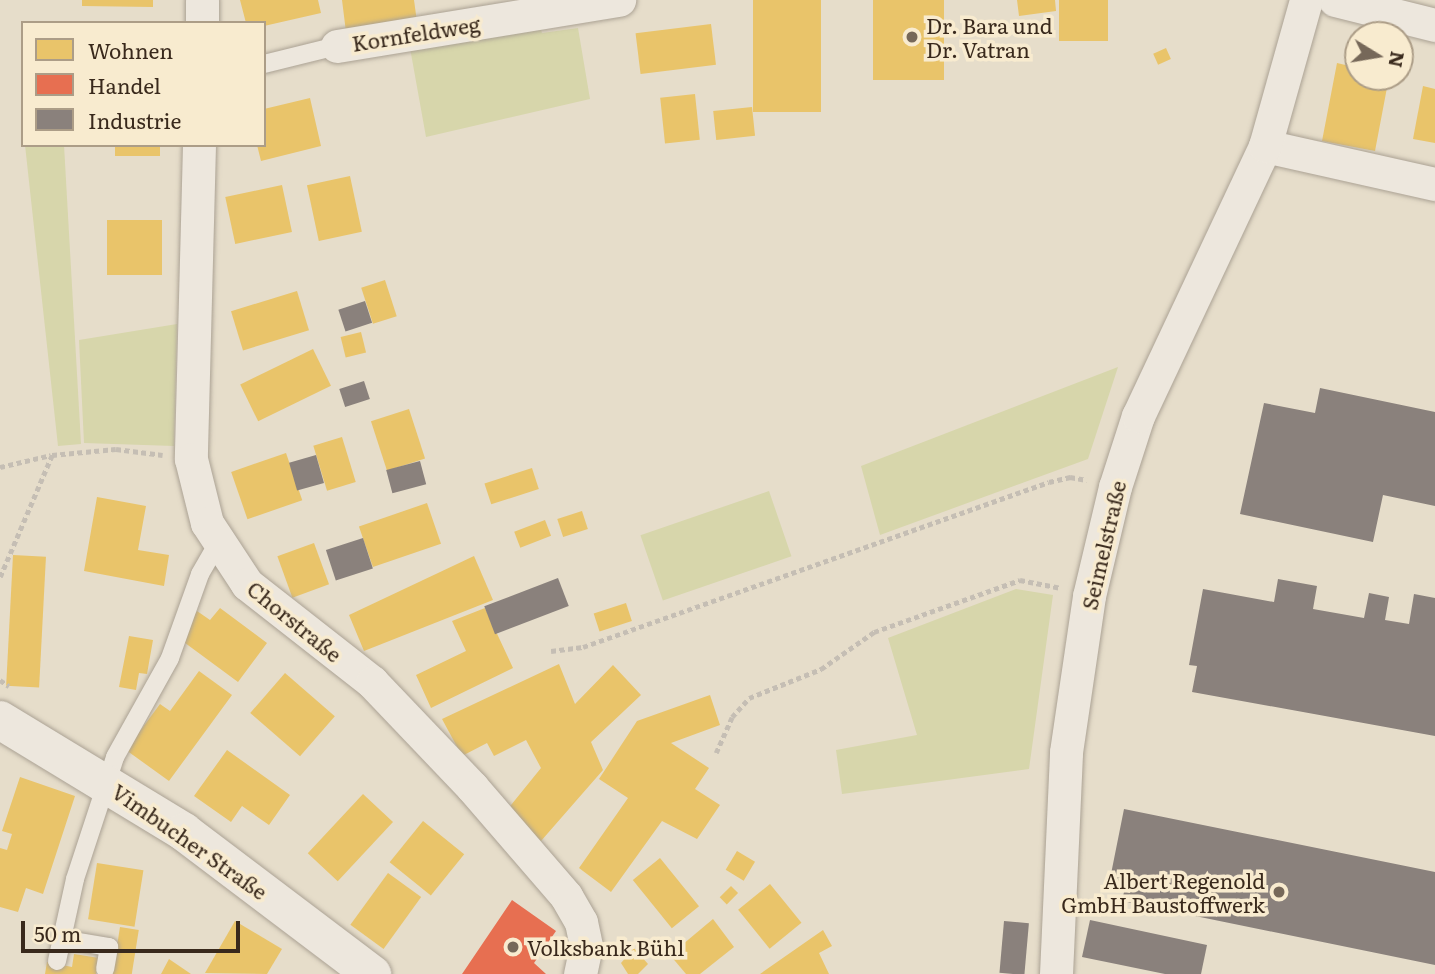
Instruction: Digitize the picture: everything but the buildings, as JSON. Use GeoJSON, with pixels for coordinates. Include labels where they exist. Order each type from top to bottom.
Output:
{"type":"FeatureCollection","features":[{"type":"Feature","properties":{"kind":"street"},"geometry":{"type":"LineString","coordinates":[[202,0],[202,21]]}},
{"type":"Feature","properties":{"kind":"street","name":"Kornfeldweg"},"geometry":{"type":"LineString","coordinates":[[337,46],[551,5],[619,0]]}},
{"type":"Feature","properties":{"kind":"street","name":"Seimelstraße"},"geometry":{"type":"LineString","coordinates":[[1056,974],[1066,752],[1089,596],[1115,487],[1138,416],[1265,146],[1306,0]]}},
{"type":"Feature","properties":{"kind":"street"},"geometry":{"type":"LineString","coordinates":[[1335,0],[1435,25]]}},
{"type":"Feature","properties":{"kind":"street"},"geometry":{"type":"LineString","coordinates":[[1265,146],[1435,184]]}},
{"type":"Feature","properties":{"kind":"street","name":"Chorstraße"},"geometry":{"type":"LineString","coordinates":[[200,147],[191,459],[199,501],[218,542],[247,584],[372,682],[418,729],[566,896],[582,922],[586,946],[580,974]]}},
{"type":"Feature","properties":{"kind":"street","name":"Vimbucher Straße"},"geometry":{"type":"LineString","coordinates":[[0,720],[108,783],[184,832],[372,974]]}},
{"type":"Feature","properties":{"kind":"lane"},"geometry":{"type":"LineString","coordinates":[[266,64],[337,46]]}},
{"type":"Feature","properties":{"kind":"lane"},"geometry":{"type":"LineString","coordinates":[[57,961],[75,879],[115,757],[170,658],[200,574],[218,542]]}},
{"type":"Feature","properties":{"kind":"lane"},"geometry":{"type":"LineString","coordinates":[[62,939],[109,947],[105,970]]}},
{"type":"Feature","properties":{"kind":"path"},"geometry":{"type":"LineString","coordinates":[[0,467],[52,455],[116,449],[191,459]]}},
{"type":"Feature","properties":{"kind":"path"},"geometry":{"type":"LineString","coordinates":[[0,578],[52,455]]}},
{"type":"Feature","properties":{"kind":"path"},"geometry":{"type":"LineString","coordinates":[[551,651],[583,647],[1049,482],[1070,477],[1115,487]]}},
{"type":"Feature","properties":{"kind":"path"},"geometry":{"type":"LineString","coordinates":[[716,753],[732,717],[749,698],[821,669],[874,632],[1020,580],[1089,596]]}},
{"type":"Feature","properties":{"kind":"green space"},"geometry":{"type":"Polygon","coordinates":[[[538,20],[542,33],[578,28],[590,99],[426,137],[410,48],[538,20]]]}},
{"type":"Feature","properties":{"kind":"green space"},"geometry":{"type":"Polygon","coordinates":[[[25,147],[64,147],[81,444],[58,446],[25,147]]]}},
{"type":"Feature","properties":{"kind":"green space"},"geometry":{"type":"Polygon","coordinates":[[[177,324],[174,446],[84,443],[79,340],[177,324]]]}},
{"type":"Feature","properties":{"kind":"green space"},"geometry":{"type":"Polygon","coordinates":[[[1118,367],[1088,459],[880,535],[861,466],[1118,367]]]}},
{"type":"Feature","properties":{"kind":"green space"},"geometry":{"type":"Polygon","coordinates":[[[769,491],[791,556],[663,601],[640,535],[769,491]]]}},
{"type":"Feature","properties":{"kind":"green space"},"geometry":{"type":"Polygon","coordinates":[[[1016,589],[1053,595],[1029,769],[842,794],[836,750],[917,735],[888,638],[1016,589]]]}},
{"type":"Feature","properties":{"kind":"place","name":"Dr. Bara und Dr. Vatran"},"geometry":{"type":"Point","coordinates":[912,37]}},
{"type":"Feature","properties":{"kind":"place","name":"Albert Regenold GmbH Baustoffwerk"},"geometry":{"type":"Point","coordinates":[1279,892]}},
{"type":"Feature","properties":{"kind":"place","name":"Volksbank Bühl"},"geometry":{"type":"Point","coordinates":[513,947]}}]}
